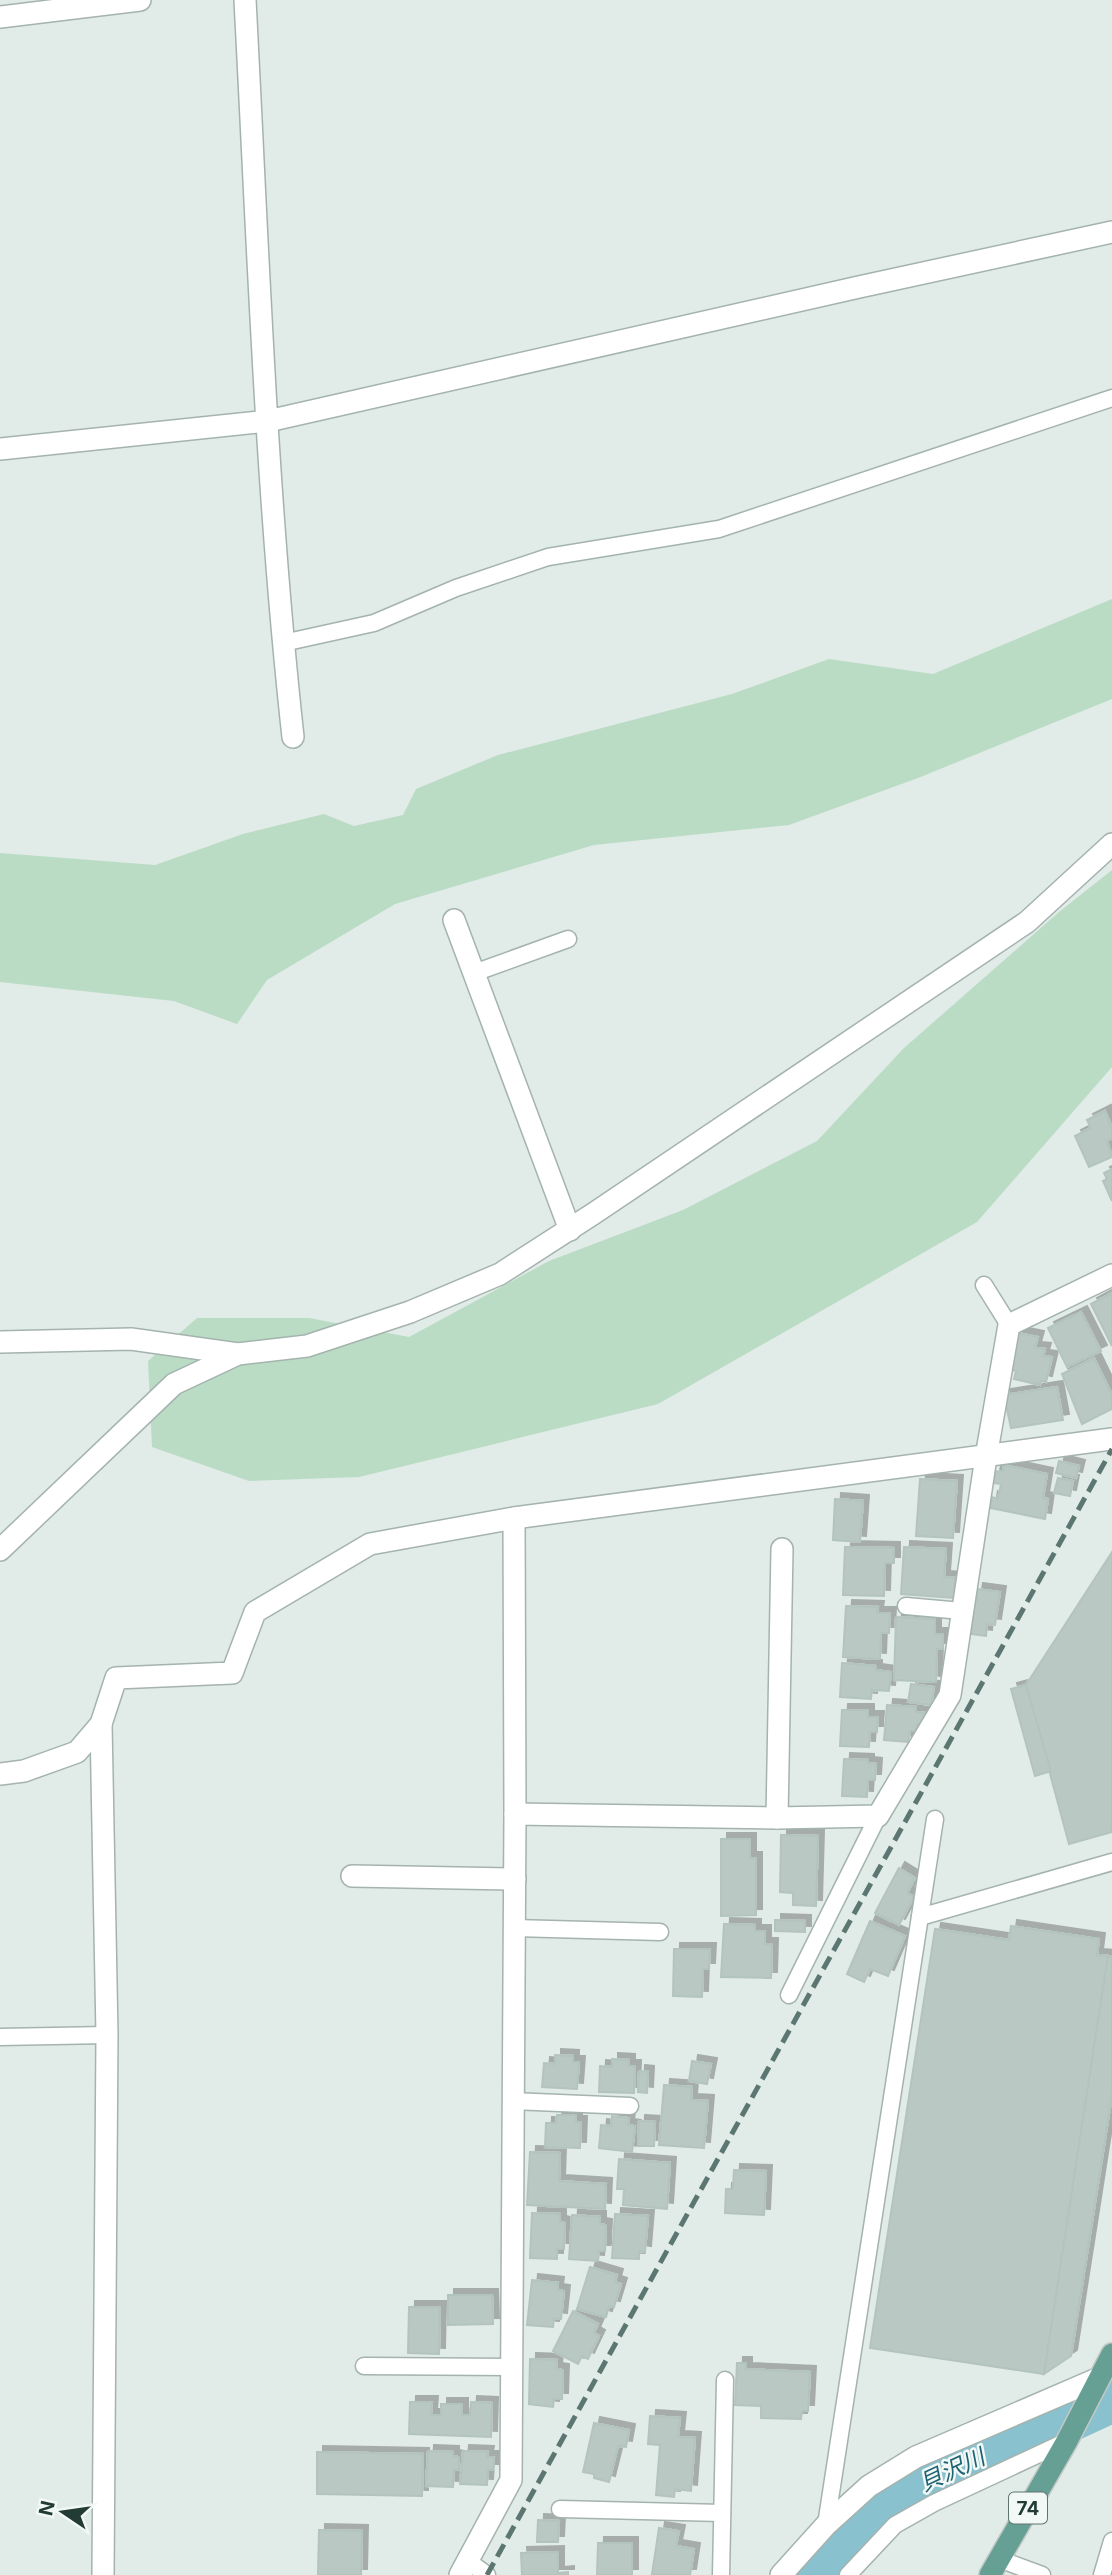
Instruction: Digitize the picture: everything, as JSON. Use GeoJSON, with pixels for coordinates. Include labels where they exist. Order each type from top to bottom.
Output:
{"type":"FeatureCollection","features":[{"type":"Feature","properties":{"kind":"main road","name":"74"},"geometry":{"type":"LineString","coordinates":[[994,2567],[1067,2441],[1112,2354]]}},
{"type":"Feature","properties":{"kind":"street"},"geometry":{"type":"LineString","coordinates":[[0,17],[140,0]]}},
{"type":"Feature","properties":{"kind":"street"},"geometry":{"type":"LineString","coordinates":[[245,0],[282,643],[293,737]]}},
{"type":"Feature","properties":{"kind":"street"},"geometry":{"type":"LineString","coordinates":[[0,449],[268,421],[859,286],[1112,232]]}},
{"type":"Feature","properties":{"kind":"street"},"geometry":{"type":"LineString","coordinates":[[0,1342],[131,1339],[238,1354],[307,1346],[410,1312],[500,1275],[1027,922],[1112,844]]}},
{"type":"Feature","properties":{"kind":"street"},"geometry":{"type":"LineString","coordinates":[[453,920],[570,1230]]}},
{"type":"Feature","properties":{"kind":"street"},"geometry":{"type":"LineString","coordinates":[[515,1814],[777,1818],[878,1816],[950,1695],[1009,1325],[1112,1275]]}},
{"type":"Feature","properties":{"kind":"street"},"geometry":{"type":"LineString","coordinates":[[0,1550],[174,1384],[238,1354]]}},
{"type":"Feature","properties":{"kind":"street"},"geometry":{"type":"LineString","coordinates":[[103,2575],[107,2035],[101,1724],[116,1678],[232,1673],[255,1612],[370,1544],[514,1518],[1112,1439]]}},
{"type":"Feature","properties":{"kind":"street"},"geometry":{"type":"LineString","coordinates":[[464,2568],[511,2480],[515,1879],[514,1518]]}},
{"type":"Feature","properties":{"kind":"street"},"geometry":{"type":"LineString","coordinates":[[777,1818],[782,1549]]}},
{"type":"Feature","properties":{"kind":"street"},"geometry":{"type":"LineString","coordinates":[[0,1773],[24,1771],[77,1752],[101,1724]]}},
{"type":"Feature","properties":{"kind":"street"},"geometry":{"type":"LineString","coordinates":[[352,1875],[515,1879]]}},
{"type":"Feature","properties":{"kind":"street"},"geometry":{"type":"LineString","coordinates":[[781,2575],[826,2525],[869,2486],[916,2457],[1097,2379]]}},
{"type":"Feature","properties":{"kind":"lane"},"geometry":{"type":"LineString","coordinates":[[282,643],[374,623],[456,588],[548,557],[719,529],[1112,398]]}},
{"type":"Feature","properties":{"kind":"lane"},"geometry":{"type":"LineString","coordinates":[[474,973],[568,939]]}},
{"type":"Feature","properties":{"kind":"lane"},"geometry":{"type":"LineString","coordinates":[[984,1285],[1009,1325]]}},
{"type":"Feature","properties":{"kind":"lane"},"geometry":{"type":"LineString","coordinates":[[906,1606],[962,1611]]}},
{"type":"Feature","properties":{"kind":"lane"},"geometry":{"type":"LineString","coordinates":[[789,1995],[878,1816]]}},
{"type":"Feature","properties":{"kind":"lane"},"geometry":{"type":"LineString","coordinates":[[826,2525],[935,1819]]}},
{"type":"Feature","properties":{"kind":"lane"},"geometry":{"type":"LineString","coordinates":[[920,1917],[1112,1862]]}},
{"type":"Feature","properties":{"kind":"lane"},"geometry":{"type":"LineString","coordinates":[[514,1928],[660,1932]]}},
{"type":"Feature","properties":{"kind":"lane"},"geometry":{"type":"LineString","coordinates":[[0,2037],[107,2035]]}},
{"type":"Feature","properties":{"kind":"lane"},"geometry":{"type":"LineString","coordinates":[[512,2101],[630,2106]]}},
{"type":"Feature","properties":{"kind":"lane"},"geometry":{"type":"LineString","coordinates":[[364,2366],[512,2367]]}},
{"type":"Feature","properties":{"kind":"lane"},"geometry":{"type":"LineString","coordinates":[[721,2575],[725,2380]]}},
{"type":"Feature","properties":{"kind":"lane"},"geometry":{"type":"LineString","coordinates":[[848,2575],[895,2525],[934,2503],[1067,2441]]}},
{"type":"Feature","properties":{"kind":"lane"},"geometry":{"type":"LineString","coordinates":[[560,2509],[722,2512]]}},
{"type":"Feature","properties":{"kind":"lane"},"geometry":{"type":"LineString","coordinates":[[1102,2575],[1112,2541]]}},
{"type":"Feature","properties":{"kind":"lane"},"geometry":{"type":"LineString","coordinates":[[994,2567],[1042,2575]]}},
{"type":"Feature","properties":{"kind":"lane"},"geometry":{"type":"LineString","coordinates":[[464,2568],[486,2575]]}},
{"type":"Feature","properties":{"kind":"green space"},"geometry":{"type":"Polygon","coordinates":[[[1112,599],[1112,699],[918,778],[789,825],[594,845],[395,904],[267,980],[237,1024],[174,1001],[0,982],[0,853],[155,865],[243,834],[324,814],[354,826],[403,815],[416,789],[498,755],[732,694],[829,659],[933,674],[1112,599]]]}},
{"type":"Feature","properties":{"kind":"green space"},"geometry":{"type":"Polygon","coordinates":[[[1112,870],[1112,1067],[977,1222],[658,1404],[359,1477],[249,1481],[152,1447],[148,1361],[197,1318],[309,1318],[409,1337],[549,1261],[683,1210],[817,1141],[904,1048],[1059,912],[1112,870]]]}},
{"type":"Feature","properties":{"kind":"building"},"geometry":{"type":"Polygon","coordinates":[[[1105,1111],[1112,1128],[1112,1138],[1107,1141],[1112,1157],[1089,1167],[1075,1136],[1091,1128],[1087,1120],[1105,1111]]]}},
{"type":"Feature","properties":{"kind":"building"},"geometry":{"type":"Polygon","coordinates":[[[1112,1169],[1112,1201],[1103,1181],[1107,1179],[1104,1173],[1112,1169]]]}},
{"type":"Feature","properties":{"kind":"building"},"geometry":{"type":"Polygon","coordinates":[[[1112,1293],[1112,1346],[1091,1304],[1112,1293]]]}},
{"type":"Feature","properties":{"kind":"building"},"geometry":{"type":"Polygon","coordinates":[[[1081,1312],[1101,1351],[1067,1367],[1048,1328],[1081,1312]]]}},
{"type":"Feature","properties":{"kind":"building"},"geometry":{"type":"Polygon","coordinates":[[[1018,1333],[1038,1337],[1035,1348],[1045,1349],[1043,1356],[1052,1357],[1046,1382],[1041,1381],[1040,1385],[1014,1379],[1016,1371],[1010,1370],[1018,1333]]]}},
{"type":"Feature","properties":{"kind":"building"},"geometry":{"type":"Polygon","coordinates":[[[1094,1358],[1112,1395],[1112,1409],[1082,1424],[1062,1374],[1094,1358]]]}},
{"type":"Feature","properties":{"kind":"building"},"geometry":{"type":"Polygon","coordinates":[[[1057,1387],[1063,1420],[1011,1428],[1004,1395],[1057,1387]]]}},
{"type":"Feature","properties":{"kind":"building"},"geometry":{"type":"Polygon","coordinates":[[[1059,1461],[1079,1466],[1076,1478],[1056,1473],[1059,1461]]]}},
{"type":"Feature","properties":{"kind":"building"},"geometry":{"type":"Polygon","coordinates":[[[1004,1465],[1047,1474],[1043,1498],[1048,1499],[1045,1519],[990,1508],[992,1497],[998,1499],[1001,1484],[993,1483],[995,1471],[1003,1472],[1004,1465]]]}},
{"type":"Feature","properties":{"kind":"building"},"geometry":{"type":"Polygon","coordinates":[[[1058,1478],[1073,1481],[1070,1496],[1054,1493],[1058,1478]]]}},
{"type":"Feature","properties":{"kind":"building"},"geometry":{"type":"Polygon","coordinates":[[[920,1479],[957,1481],[953,1538],[916,1536],[920,1479]]]}},
{"type":"Feature","properties":{"kind":"building"},"geometry":{"type":"Polygon","coordinates":[[[835,1499],[863,1501],[860,1542],[833,1540],[835,1499]]]}},
{"type":"Feature","properties":{"kind":"building"},"geometry":{"type":"Polygon","coordinates":[[[845,1547],[894,1548],[894,1563],[885,1563],[884,1596],[843,1595],[845,1547]]]}},
{"type":"Feature","properties":{"kind":"building"},"geometry":{"type":"Polygon","coordinates":[[[904,1547],[946,1549],[944,1577],[955,1578],[954,1598],[901,1594],[904,1547]]]}},
{"type":"Feature","properties":{"kind":"building"},"geometry":{"type":"Polygon","coordinates":[[[1112,1552],[1112,1832],[1069,1844],[1026,1685],[1112,1552]]]}},
{"type":"Feature","properties":{"kind":"building"},"geometry":{"type":"Polygon","coordinates":[[[977,1589],[1000,1592],[995,1625],[987,1624],[986,1636],[970,1634],[977,1589]]]}},
{"type":"Feature","properties":{"kind":"building"},"geometry":{"type":"Polygon","coordinates":[[[846,1606],[878,1607],[877,1613],[890,1613],[889,1633],[881,1633],[880,1659],[843,1657],[846,1606]]]}},
{"type":"Feature","properties":{"kind":"building"},"geometry":{"type":"Polygon","coordinates":[[[896,1617],[935,1619],[935,1634],[943,1634],[943,1649],[937,1649],[936,1682],[894,1680],[896,1617]]]}},
{"type":"Feature","properties":{"kind":"building"},"geometry":{"type":"Polygon","coordinates":[[[842,1663],[876,1666],[876,1670],[891,1672],[889,1691],[872,1690],[871,1699],[840,1697],[842,1663]]]}},
{"type":"Feature","properties":{"kind":"building"},"geometry":{"type":"Polygon","coordinates":[[[911,1684],[934,1687],[931,1705],[908,1702],[911,1684]]]}},
{"type":"Feature","properties":{"kind":"building"},"geometry":{"type":"Polygon","coordinates":[[[1026,1685],[1051,1771],[1035,1776],[1011,1689],[1026,1685]]]}},
{"type":"Feature","properties":{"kind":"building"},"geometry":{"type":"Polygon","coordinates":[[[887,1705],[916,1707],[916,1712],[925,1713],[924,1726],[917,1725],[916,1731],[910,1731],[908,1742],[884,1740],[887,1705]]]}},
{"type":"Feature","properties":{"kind":"building"},"geometry":{"type":"Polygon","coordinates":[[[842,1710],[868,1710],[868,1717],[878,1717],[877,1732],[870,1732],[869,1747],[840,1746],[842,1710]]]}},
{"type":"Feature","properties":{"kind":"building"},"geometry":{"type":"Polygon","coordinates":[[[844,1759],[868,1760],[868,1763],[876,1764],[875,1780],[868,1780],[867,1797],[842,1796],[844,1759]]]}},
{"type":"Feature","properties":{"kind":"building"},"geometry":{"type":"Polygon","coordinates":[[[781,1835],[818,1836],[816,1906],[793,1905],[793,1893],[780,1892],[781,1835]]]}},
{"type":"Feature","properties":{"kind":"building"},"geometry":{"type":"Polygon","coordinates":[[[721,1839],[750,1839],[750,1858],[756,1858],[756,1915],[721,1916],[721,1839]]]}},
{"type":"Feature","properties":{"kind":"building"},"geometry":{"type":"Polygon","coordinates":[[[899,1868],[915,1878],[907,1893],[914,1897],[899,1925],[875,1913],[899,1868]]]}},
{"type":"Feature","properties":{"kind":"building"},"geometry":{"type":"Polygon","coordinates":[[[775,1920],[805,1921],[805,1932],[775,1931],[775,1920]]]}},
{"type":"Feature","properties":{"kind":"building"},"geometry":{"type":"Polygon","coordinates":[[[870,1921],[905,1936],[888,1976],[870,1969],[864,1982],[847,1974],[870,1921]]]}},
{"type":"Feature","properties":{"kind":"building"},"geometry":{"type":"Polygon","coordinates":[[[724,1924],[755,1925],[755,1931],[765,1931],[765,1944],[772,1944],[771,1978],[721,1977],[724,1924]]]}},
{"type":"Feature","properties":{"kind":"building"},"geometry":{"type":"Polygon","coordinates":[[[1011,1926],[1099,1939],[1097,1955],[1108,1956],[1044,2374],[870,2348],[935,1929],[1009,1940],[1011,1926]]]}},
{"type":"Feature","properties":{"kind":"building"},"geometry":{"type":"Polygon","coordinates":[[[674,1949],[710,1949],[709,1969],[703,1969],[702,1997],[673,1996],[674,1949]]]}},
{"type":"Feature","properties":{"kind":"building"},"geometry":{"type":"Polygon","coordinates":[[[1108,1956],[1112,1957],[1112,2095],[1071,2356],[1044,2374],[1108,1956]]]}},
{"type":"Feature","properties":{"kind":"building"},"geometry":{"type":"Polygon","coordinates":[[[555,2055],[573,2056],[573,2062],[579,2062],[577,2089],[542,2087],[544,2063],[555,2064],[555,2055]]]}},
{"type":"Feature","properties":{"kind":"building"},"geometry":{"type":"Polygon","coordinates":[[[612,2059],[629,2060],[629,2066],[635,2066],[634,2093],[599,2092],[600,2066],[612,2067],[612,2059]]]}},
{"type":"Feature","properties":{"kind":"building"},"geometry":{"type":"Polygon","coordinates":[[[692,2061],[711,2064],[707,2084],[689,2081],[692,2061]]]}},
{"type":"Feature","properties":{"kind":"building"},"geometry":{"type":"Polygon","coordinates":[[[639,2071],[648,2072],[647,2093],[638,2092],[639,2071]]]}},
{"type":"Feature","properties":{"kind":"building"},"geometry":{"type":"Polygon","coordinates":[[[664,2085],[692,2087],[691,2100],[708,2101],[704,2148],[659,2145],[664,2085]]]}},
{"type":"Feature","properties":{"kind":"building"},"geometry":{"type":"Polygon","coordinates":[[[557,2115],[576,2115],[576,2122],[581,2122],[580,2148],[545,2147],[546,2123],[556,2123],[557,2115]]]}},
{"type":"Feature","properties":{"kind":"building"},"geometry":{"type":"Polygon","coordinates":[[[612,2116],[629,2118],[628,2125],[635,2126],[632,2152],[599,2148],[601,2125],[611,2126],[612,2116]]]}},
{"type":"Feature","properties":{"kind":"building"},"geometry":{"type":"Polygon","coordinates":[[[639,2121],[655,2122],[654,2146],[638,2146],[639,2121]]]}},
{"type":"Feature","properties":{"kind":"building"},"geometry":{"type":"Polygon","coordinates":[[[530,2152],[560,2153],[559,2181],[606,2184],[605,2209],[527,2205],[530,2152]]]}},
{"type":"Feature","properties":{"kind":"building"},"geometry":{"type":"Polygon","coordinates":[[[619,2159],[670,2163],[667,2209],[623,2205],[624,2189],[617,2189],[619,2159]]]}},
{"type":"Feature","properties":{"kind":"building"},"geometry":{"type":"Polygon","coordinates":[[[734,2170],[766,2171],[764,2215],[725,2213],[726,2189],[733,2189],[734,2170]]]}},
{"type":"Feature","properties":{"kind":"building"},"geometry":{"type":"Polygon","coordinates":[[[532,2213],[560,2214],[560,2222],[565,2223],[564,2249],[557,2249],[557,2259],[530,2258],[532,2213]]]}},
{"type":"Feature","properties":{"kind":"building"},"geometry":{"type":"Polygon","coordinates":[[[615,2214],[648,2216],[645,2252],[639,2251],[639,2259],[612,2258],[615,2214]]]}},
{"type":"Feature","properties":{"kind":"building"},"geometry":{"type":"Polygon","coordinates":[[[572,2215],[600,2217],[600,2224],[606,2225],[605,2251],[599,2251],[598,2261],[569,2259],[572,2215]]]}},
{"type":"Feature","properties":{"kind":"building"},"geometry":{"type":"Polygon","coordinates":[[[590,2267],[617,2275],[615,2282],[621,2284],[614,2307],[609,2306],[606,2317],[577,2309],[590,2267]]]}},
{"type":"Feature","properties":{"kind":"building"},"geometry":{"type":"Polygon","coordinates":[[[532,2280],[558,2283],[557,2290],[564,2291],[561,2319],[554,2318],[553,2327],[527,2325],[532,2280]]]}},
{"type":"Feature","properties":{"kind":"building"},"geometry":{"type":"Polygon","coordinates":[[[448,2295],[492,2295],[493,2324],[448,2325],[448,2295]]]}},
{"type":"Feature","properties":{"kind":"building"},"geometry":{"type":"Polygon","coordinates":[[[409,2307],[440,2307],[439,2354],[408,2353],[409,2307]]]}},
{"type":"Feature","properties":{"kind":"building"},"geometry":{"type":"Polygon","coordinates":[[[573,2311],[598,2324],[594,2333],[599,2336],[588,2359],[582,2356],[578,2364],[553,2351],[573,2311]]]}},
{"type":"Feature","properties":{"kind":"building"},"geometry":{"type":"Polygon","coordinates":[[[530,2359],[557,2360],[556,2369],[563,2370],[562,2399],[554,2399],[553,2407],[529,2404],[530,2359]]]}},
{"type":"Feature","properties":{"kind":"building"},"geometry":{"type":"Polygon","coordinates":[[[737,2363],[746,2363],[746,2369],[810,2372],[808,2411],[802,2411],[801,2419],[761,2418],[761,2406],[735,2405],[737,2363]]]}},
{"type":"Feature","properties":{"kind":"building"},"geometry":{"type":"Polygon","coordinates":[[[410,2402],[432,2402],[431,2415],[441,2415],[441,2404],[462,2404],[462,2415],[470,2415],[471,2402],[492,2403],[491,2437],[409,2434],[410,2402]]]}},
{"type":"Feature","properties":{"kind":"building"},"geometry":{"type":"Polygon","coordinates":[[[650,2416],[680,2418],[678,2437],[695,2438],[691,2491],[675,2489],[674,2497],[656,2495],[660,2445],[648,2444],[650,2416]]]}},
{"type":"Feature","properties":{"kind":"building"},"geometry":{"type":"Polygon","coordinates":[[[594,2423],[629,2430],[626,2447],[618,2446],[609,2482],[583,2472],[594,2423]]]}},
{"type":"Feature","properties":{"kind":"building"},"geometry":{"type":"Polygon","coordinates":[[[428,2451],[453,2452],[453,2456],[459,2457],[459,2470],[454,2469],[453,2487],[426,2486],[428,2451]]]}},
{"type":"Feature","properties":{"kind":"building"},"geometry":{"type":"Polygon","coordinates":[[[463,2451],[488,2452],[487,2457],[494,2457],[493,2470],[488,2470],[487,2485],[460,2484],[463,2451]]]}},
{"type":"Feature","properties":{"kind":"building"},"geometry":{"type":"Polygon","coordinates":[[[317,2452],[423,2454],[422,2496],[317,2494],[317,2452]]]}},
{"type":"Feature","properties":{"kind":"building"},"geometry":{"type":"Polygon","coordinates":[[[538,2520],[559,2521],[558,2542],[537,2542],[538,2520]]]}},
{"type":"Feature","properties":{"kind":"building"},"geometry":{"type":"Polygon","coordinates":[[[659,2528],[679,2531],[676,2546],[694,2549],[690,2575],[652,2574],[659,2528]]]}},
{"type":"Feature","properties":{"kind":"building"},"geometry":{"type":"Polygon","coordinates":[[[319,2530],[362,2531],[361,2575],[318,2575],[319,2530]]]}},
{"type":"Feature","properties":{"kind":"building"},"geometry":{"type":"Polygon","coordinates":[[[598,2543],[632,2543],[632,2575],[597,2575],[598,2543]]]}},
{"type":"Feature","properties":{"kind":"building"},"geometry":{"type":"Polygon","coordinates":[[[558,2552],[558,2573],[568,2572],[568,2575],[522,2575],[521,2553],[558,2552]]]}},
{"type":"Feature","properties":{"kind":"waterway","name":"貝沢川"},"geometry":{"type":"LineString","coordinates":[[815,2575],[883,2502],[1112,2396]]}},
{"type":"Feature","properties":{"kind":"railway"},"geometry":{"type":"LineString","coordinates":[[487,2575],[1112,1449]]}}]}
